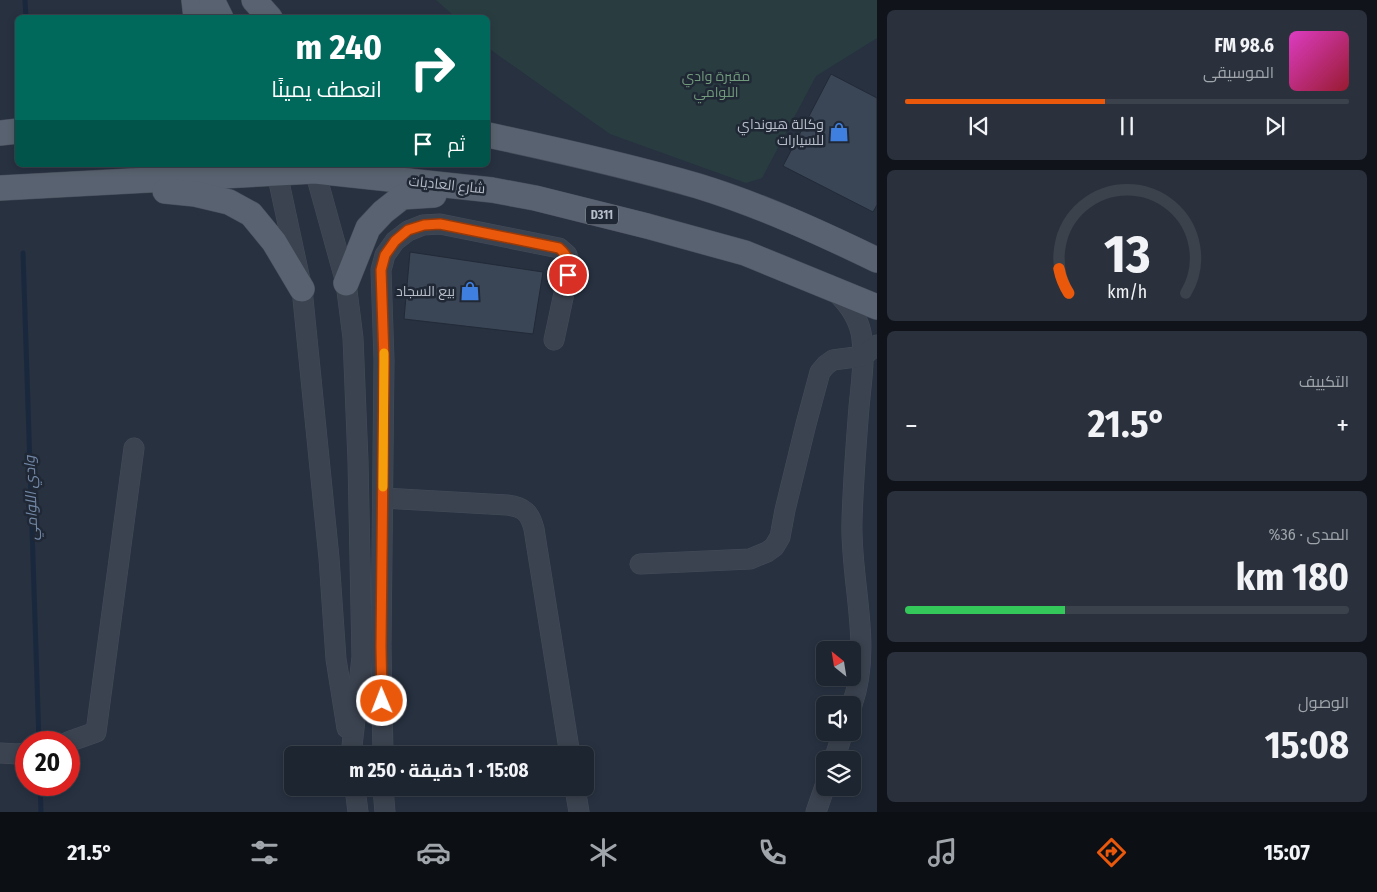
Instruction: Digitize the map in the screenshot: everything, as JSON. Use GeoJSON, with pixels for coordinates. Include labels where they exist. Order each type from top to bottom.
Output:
{"type":"FeatureCollection","features":[{"type":"Feature","properties":{"kind":"main road"},"geometry":{"type":"LineString","coordinates":[[194,0],[196,15]]}},
{"type":"Feature","properties":{"kind":"main road"},"geometry":{"type":"LineString","coordinates":[[212,0],[220,15]]}},
{"type":"Feature","properties":{"kind":"main road"},"geometry":{"type":"LineString","coordinates":[[249,0],[255,15]]}},
{"type":"Feature","properties":{"kind":"main road"},"geometry":{"type":"LineString","coordinates":[[254,0],[267,15]]}},
{"type":"Feature","properties":{"kind":"main road"},"geometry":{"type":"LineString","coordinates":[[0,134],[15,132]]}},
{"type":"Feature","properties":{"kind":"main road"},"geometry":{"type":"LineString","coordinates":[[490,135],[587,157],[699,187],[788,218],[877,260]]}},
{"type":"Feature","properties":{"kind":"main road","name":"شارع العاديات"},"geometry":{"type":"LineString","coordinates":[[0,188],[312,167],[492,190],[647,226],[745,254],[877,307]]}},
{"type":"Feature","properties":{"kind":"main road"},"geometry":{"type":"LineString","coordinates":[[65,184],[195,194],[229,202],[251,214],[274,242],[302,289]]}},
{"type":"Feature","properties":{"kind":"main road"},"geometry":{"type":"LineString","coordinates":[[346,283],[368,228],[383,212],[402,197],[492,190]]}},
{"type":"Feature","properties":{"kind":"street"},"geometry":{"type":"LineString","coordinates":[[312,167],[346,283],[353,338],[358,461],[362,657],[352,746]]}},
{"type":"Feature","properties":{"kind":"street"},"geometry":{"type":"LineString","coordinates":[[278,168],[302,289],[329,558],[336,659],[350,746]]}},
{"type":"Feature","properties":{"kind":"street"},"geometry":{"type":"LineString","coordinates":[[383,746],[381,647],[384,360],[381,270],[385,255],[395,241],[408,230],[424,225],[440,224],[559,248],[567,255],[570,265],[554,340]]}},
{"type":"Feature","properties":{"kind":"street"},"geometry":{"type":"LineString","coordinates":[[835,290],[848,304],[858,320],[862,337],[870,351],[855,455],[852,523],[852,545],[862,659],[855,696]]}},
{"type":"Feature","properties":{"kind":"street"},"geometry":{"type":"LineString","coordinates":[[640,564],[750,559],[774,547],[780,537],[792,481],[820,372],[833,360],[870,351]]}},
{"type":"Feature","properties":{"kind":"street"},"geometry":{"type":"LineString","coordinates":[[80,738],[96,732],[134,448]]}},
{"type":"Feature","properties":{"kind":"street"},"geometry":{"type":"LineString","coordinates":[[383,498],[507,505],[517,506],[526,511],[532,520],[534,529],[569,746]]}},
{"type":"Feature","properties":{"kind":"street"},"geometry":{"type":"LineString","coordinates":[[0,753],[15,754]]}},
{"type":"Feature","properties":{"kind":"street"},"geometry":{"type":"LineString","coordinates":[[356,796],[358,812]]}},
{"type":"Feature","properties":{"kind":"street"},"geometry":{"type":"LineString","coordinates":[[384,796],[385,812]]}},
{"type":"Feature","properties":{"kind":"street"},"geometry":{"type":"LineString","coordinates":[[576,796],[579,812]]}},
{"type":"Feature","properties":{"kind":"street"},"geometry":{"type":"LineString","coordinates":[[816,812],[822,796]]}},
{"type":"Feature","properties":{"kind":"green space","name":"مقبرة وادي اللوامي"},"geometry":{"type":"Polygon","coordinates":[[[436,0],[877,0],[877,38],[816,76],[762,178],[746,183],[610,134],[490,49],[490,15],[453,15],[436,0]]]}},
{"type":"Feature","properties":{"kind":"building","name":"وكالة هيونداي للسيارات"},"geometry":{"type":"Polygon","coordinates":[[[831,74],[877,98],[877,205],[873,212],[783,166],[831,74]]]}},
{"type":"Feature","properties":{"kind":"building"},"geometry":{"type":"Polygon","coordinates":[[[410,252],[543,272],[533,334],[404,319],[410,252]]]}},
{"type":"Feature","properties":{"kind":"waterway","name":"وادي اللوامي"},"geometry":{"type":"LineString","coordinates":[[25,0],[26,15]]}},
{"type":"Feature","properties":{"kind":"waterway","name":"وادي اللوامي"},"geometry":{"type":"LineString","coordinates":[[23,253],[39,731]]}},
{"type":"Feature","properties":{"kind":"waterway","name":"وادي اللوامي"},"geometry":{"type":"LineString","coordinates":[[40,796],[41,812]]}},
{"type":"Feature","properties":{"kind":"slow traffic"},"geometry":{"type":"LineString","coordinates":[[383,487],[384,353]]}},
{"type":"Feature","properties":{"kind":"place","name":"وكالة هيونداي للسيارات"},"geometry":{"type":"Point","coordinates":[839,132]}},
{"type":"Feature","properties":{"kind":"place","name":"بيع السجاد"},"geometry":{"type":"Point","coordinates":[470,291]}},
{"type":"Feature","properties":{"kind":"route"},"geometry":{"type":"LineString","coordinates":[[382,701],[384,360],[381,270],[385,255],[395,241],[408,230],[424,225],[440,224],[559,248],[567,255],[570,265],[568,275]]}}]}
